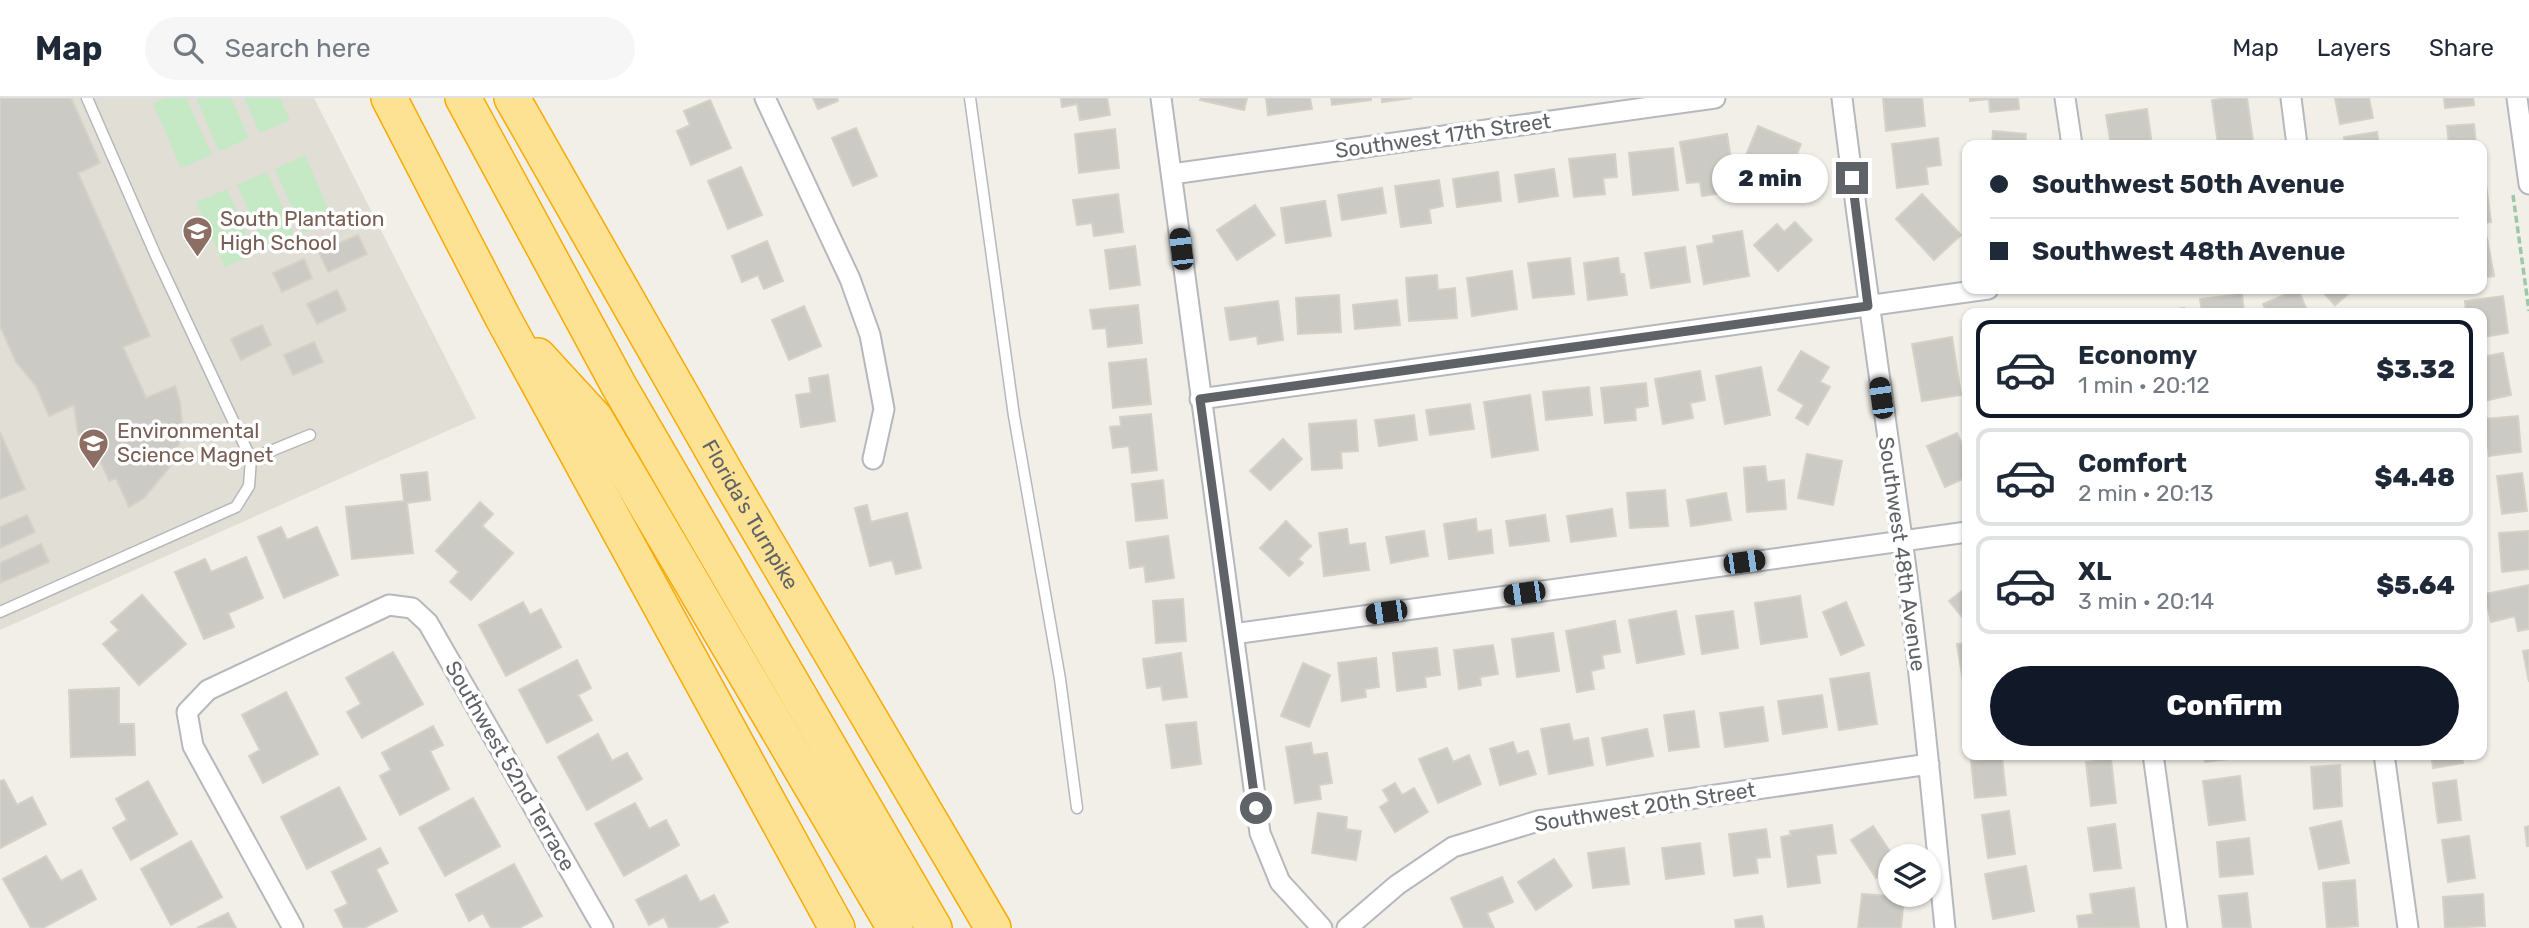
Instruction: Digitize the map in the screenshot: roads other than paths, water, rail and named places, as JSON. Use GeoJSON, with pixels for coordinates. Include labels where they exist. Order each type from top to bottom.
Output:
{"type":"FeatureCollection","features":[{"type":"Feature","properties":{"kind":"highway"},"geometry":{"type":"LineString","coordinates":[[389,98],[503,318],[837,928]]}},
{"type":"Feature","properties":{"kind":"highway"},"geometry":{"type":"LineString","coordinates":[[463,98],[619,386],[934,928]]}},
{"type":"Feature","properties":{"kind":"highway","name":"Florida's Turnpike"},"geometry":{"type":"LineString","coordinates":[[512,98],[736,491],[993,928]]}},
{"type":"Feature","properties":{"kind":"highway"},"geometry":{"type":"LineString","coordinates":[[503,318],[595,418],[895,928]]}},
{"type":"Feature","properties":{"kind":"street"},"geometry":{"type":"LineString","coordinates":[[765,98],[850,278],[870,335],[884,409],[873,459]]}},
{"type":"Feature","properties":{"kind":"street"},"geometry":{"type":"LineString","coordinates":[[1161,98],[1260,833],[1280,882],[1322,928]]}},
{"type":"Feature","properties":{"kind":"street","name":"Southwest 17th Street"},"geometry":{"type":"LineString","coordinates":[[1172,174],[1715,98]]}},
{"type":"Feature","properties":{"kind":"street","name":"Southwest 48th Avenue"},"geometry":{"type":"LineString","coordinates":[[1842,98],[1868,306],[1902,539],[1929,764],[1945,928]]}},
{"type":"Feature","properties":{"kind":"street"},"geometry":{"type":"LineString","coordinates":[[2065,98],[2071,140]]}},
{"type":"Feature","properties":{"kind":"street"},"geometry":{"type":"LineString","coordinates":[[2291,98],[2296,140]]}},
{"type":"Feature","properties":{"kind":"street"},"geometry":{"type":"LineString","coordinates":[[2517,98],[2521,188]]}},
{"type":"Feature","properties":{"kind":"street"},"geometry":{"type":"LineString","coordinates":[[1200,399],[1962,293]]}},
{"type":"Feature","properties":{"kind":"street"},"geometry":{"type":"LineString","coordinates":[[1233,634],[1962,532]]}},
{"type":"Feature","properties":{"kind":"street","name":"Southwest 52nd Terrace"},"geometry":{"type":"LineString","coordinates":[[293,928],[193,746],[187,712],[208,690],[389,605],[412,608],[428,623],[603,928]]}},
{"type":"Feature","properties":{"kind":"street"},"geometry":{"type":"LineString","coordinates":[[2155,760],[2177,928]]}},
{"type":"Feature","properties":{"kind":"street"},"geometry":{"type":"LineString","coordinates":[[2385,760],[2408,928]]}},
{"type":"Feature","properties":{"kind":"street","name":"Southwest 20th Street"},"geometry":{"type":"LineString","coordinates":[[1347,928],[1398,886],[1453,847],[1538,821],[1929,764]]}},
{"type":"Feature","properties":{"kind":"lane"},"geometry":{"type":"LineString","coordinates":[[0,612],[236,507],[249,486],[251,459],[156,256],[87,98]]}},
{"type":"Feature","properties":{"kind":"lane"},"geometry":{"type":"LineString","coordinates":[[970,98],[1014,416],[1060,679],[1077,808]]}},
{"type":"Feature","properties":{"kind":"lane"},"geometry":{"type":"LineString","coordinates":[[251,459],[310,435]]}},
{"type":"Feature","properties":{"kind":"place","name":"South Plantation High School"},"geometry":{"type":"Point","coordinates":[197,258]}},
{"type":"Feature","properties":{"kind":"place","name":"Environmental Science Magnet"},"geometry":{"type":"Point","coordinates":[94,470]}}]}
